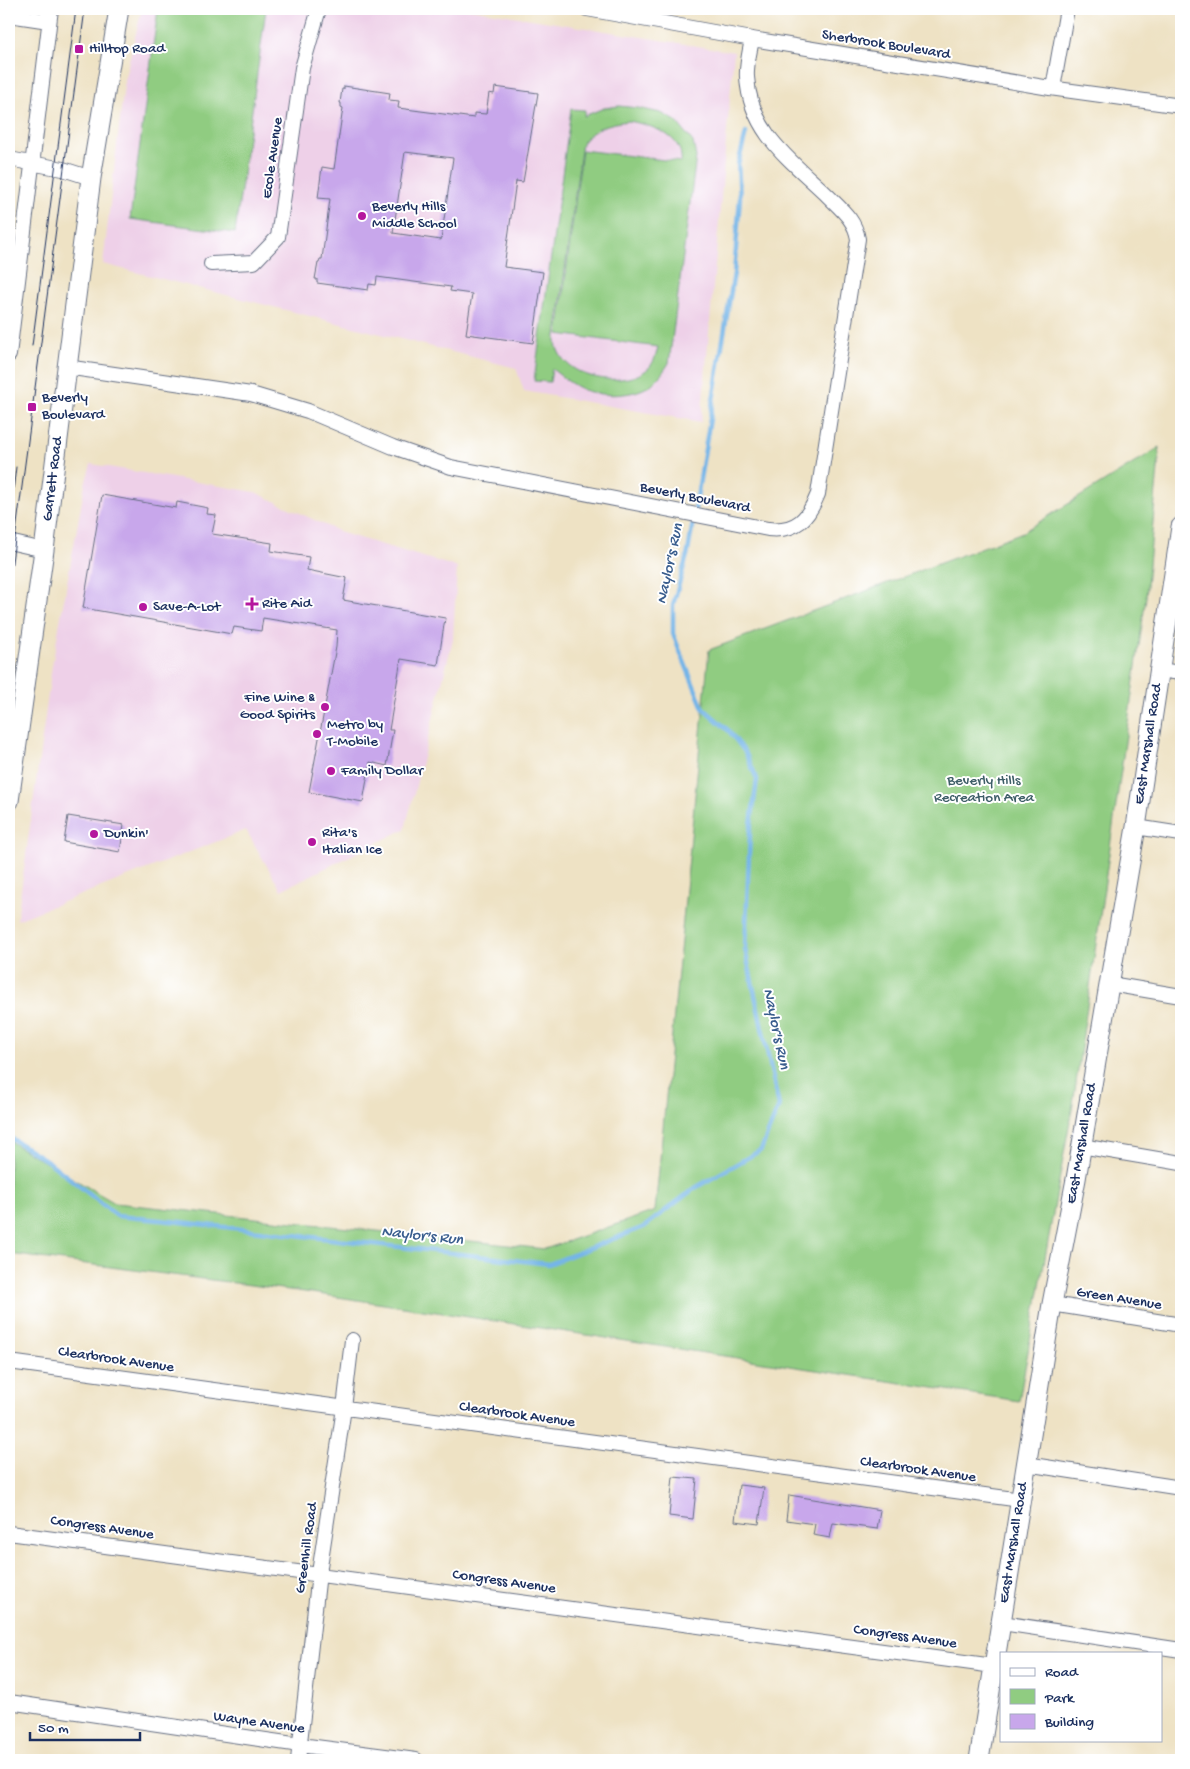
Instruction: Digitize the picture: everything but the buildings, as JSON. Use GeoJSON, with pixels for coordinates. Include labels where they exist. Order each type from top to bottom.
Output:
{"type":"FeatureCollection","features":[{"type":"Feature","properties":{"kind":"main road","name":"Garrett Road"},"geometry":{"type":"LineString","coordinates":[[9,801],[44,550],[66,367],[92,178],[118,9]]}},
{"type":"Feature","properties":{"kind":"main road","name":"East Marshall Road"},"geometry":{"type":"LineString","coordinates":[[979,1760],[1052,1304],[1110,984],[1136,827],[1181,527]]}},
{"type":"Feature","properties":{"kind":"street","name":"Ecole Avenue"},"geometry":{"type":"LineString","coordinates":[[211,264],[254,262],[278,237],[302,68],[319,9]]}},
{"type":"Feature","properties":{"kind":"street","name":"Sherbrook Boulevard"},"geometry":{"type":"LineString","coordinates":[[587,9],[626,12],[752,39],[1053,88],[1181,106]]}},
{"type":"Feature","properties":{"kind":"street"},"geometry":{"type":"LineString","coordinates":[[1053,88],[1067,9]]}},
{"type":"Feature","properties":{"kind":"street"},"geometry":{"type":"LineString","coordinates":[[9,15],[50,15],[11,318],[9,355]]}},
{"type":"Feature","properties":{"kind":"street","name":"Beverly Boulevard"},"geometry":{"type":"LineString","coordinates":[[66,367],[250,394],[308,412],[393,447],[451,467],[706,517],[780,530],[792,528],[812,509],[818,494],[858,239],[856,227],[845,213],[768,137],[757,120],[752,106],[747,76],[752,39]]}},
{"type":"Feature","properties":{"kind":"street"},"geometry":{"type":"LineString","coordinates":[[9,160],[32,163],[92,178]]}},
{"type":"Feature","properties":{"kind":"street"},"geometry":{"type":"LineString","coordinates":[[9,542],[44,550]]}},
{"type":"Feature","properties":{"kind":"street"},"geometry":{"type":"LineString","coordinates":[[1159,670],[1181,673]]}},
{"type":"Feature","properties":{"kind":"street"},"geometry":{"type":"LineString","coordinates":[[1136,827],[1181,834]]}},
{"type":"Feature","properties":{"kind":"street"},"geometry":{"type":"LineString","coordinates":[[1110,984],[1181,996]]}},
{"type":"Feature","properties":{"kind":"street"},"geometry":{"type":"LineString","coordinates":[[1081,1146],[1181,1163]]}},
{"type":"Feature","properties":{"kind":"street","name":"Green Avenue"},"geometry":{"type":"LineString","coordinates":[[1052,1304],[1181,1326]]}},
{"type":"Feature","properties":{"kind":"street","name":"Greenhill Road"},"geometry":{"type":"LineString","coordinates":[[298,1760],[319,1573],[344,1408],[352,1340]]}},
{"type":"Feature","properties":{"kind":"street","name":"Clearbrook Avenue"},"geometry":{"type":"LineString","coordinates":[[9,1362],[1021,1500]]}},
{"type":"Feature","properties":{"kind":"street"},"geometry":{"type":"LineString","coordinates":[[1026,1464],[1181,1488]]}},
{"type":"Feature","properties":{"kind":"street","name":"Congress Avenue"},"geometry":{"type":"LineString","coordinates":[[9,1532],[994,1666]]}},
{"type":"Feature","properties":{"kind":"street"},"geometry":{"type":"LineString","coordinates":[[1002,1624],[1181,1650]]}},
{"type":"Feature","properties":{"kind":"street","name":"Wayne Avenue"},"geometry":{"type":"LineString","coordinates":[[9,1702],[300,1745],[416,1760]]}},
{"type":"Feature","properties":{"kind":"shaded area"},"geometry":{"type":"Polygon","coordinates":[[[142,9],[470,9],[734,52],[701,422],[524,391],[516,368],[103,264],[125,77],[142,9]]]}},
{"type":"Feature","properties":{"kind":"shaded area"},"geometry":{"type":"Polygon","coordinates":[[[91,464],[255,492],[342,533],[457,567],[453,639],[405,829],[281,890],[246,830],[17,920],[52,666],[85,484],[91,464]]]}},
{"type":"Feature","properties":{"kind":"green space"},"geometry":{"type":"Polygon","coordinates":[[[158,9],[266,9],[235,233],[130,219],[158,9]]]}},
{"type":"Feature","properties":{"kind":"green space"},"geometry":{"type":"Polygon","coordinates":[[[619,106],[661,113],[676,121],[693,142],[696,157],[669,363],[652,384],[645,388],[628,393],[609,395],[584,390],[552,369],[550,382],[534,381],[571,109],[585,110],[584,116],[604,108],[619,106]],[[629,121],[603,127],[592,133],[582,143],[556,336],[558,350],[565,361],[576,370],[589,376],[604,379],[633,377],[645,371],[652,364],[658,347],[558,334],[582,150],[681,162],[677,145],[671,138],[646,125],[629,121]]]}},
{"type":"Feature","properties":{"kind":"green space","name":"Beverly Hills Recreation Area"},"geometry":{"type":"Polygon","coordinates":[[[1160,447],[1146,597],[1073,1104],[1019,1401],[305,1292],[9,1254],[9,1141],[115,1203],[545,1249],[655,1211],[709,650],[1023,532],[1160,447]]]}},
{"type":"Feature","properties":{"kind":"waterway","name":"Naylor's Run"},"geometry":{"type":"LineString","coordinates":[[9,1137],[49,1162],[117,1216],[549,1264],[644,1227],[695,1188],[761,1150],[779,1106],[745,949],[750,832],[757,779],[745,752],[729,731],[703,708],[673,634],[673,605],[688,552],[734,273],[740,198],[738,164],[746,133]]}},
{"type":"Feature","properties":{"kind":"tram line"},"geometry":{"type":"LineString","coordinates":[[32,346],[76,9]]}},
{"type":"Feature","properties":{"kind":"tram line"},"geometry":{"type":"LineString","coordinates":[[9,585],[85,9]]}},
{"type":"Feature","properties":{"kind":"tram line"},"geometry":{"type":"LineString","coordinates":[[9,524],[16,467]]}},
{"type":"Feature","properties":{"kind":"place","name":"Hilltop Road"},"geometry":{"type":"Point","coordinates":[79,49]}},
{"type":"Feature","properties":{"kind":"place","name":"Beverly Hills Middle School"},"geometry":{"type":"Point","coordinates":[362,216]}},
{"type":"Feature","properties":{"kind":"place","name":"Beverly Boulevard"},"geometry":{"type":"Point","coordinates":[32,407]}},
{"type":"Feature","properties":{"kind":"place","name":"Rite Aid"},"geometry":{"type":"Point","coordinates":[252,604]}},
{"type":"Feature","properties":{"kind":"place","name":"Save-A-Lot"},"geometry":{"type":"Point","coordinates":[143,607]}},
{"type":"Feature","properties":{"kind":"place","name":"Fine Wine & Good Spirits"},"geometry":{"type":"Point","coordinates":[325,707]}},
{"type":"Feature","properties":{"kind":"place","name":"Metro by T-Mobile"},"geometry":{"type":"Point","coordinates":[317,734]}},
{"type":"Feature","properties":{"kind":"place","name":"Family Dollar"},"geometry":{"type":"Point","coordinates":[331,771]}},
{"type":"Feature","properties":{"kind":"place","name":"Dunkin'"},"geometry":{"type":"Point","coordinates":[94,834]}},
{"type":"Feature","properties":{"kind":"place","name":"Rita's Italian Ice"},"geometry":{"type":"Point","coordinates":[312,842]}}]}
